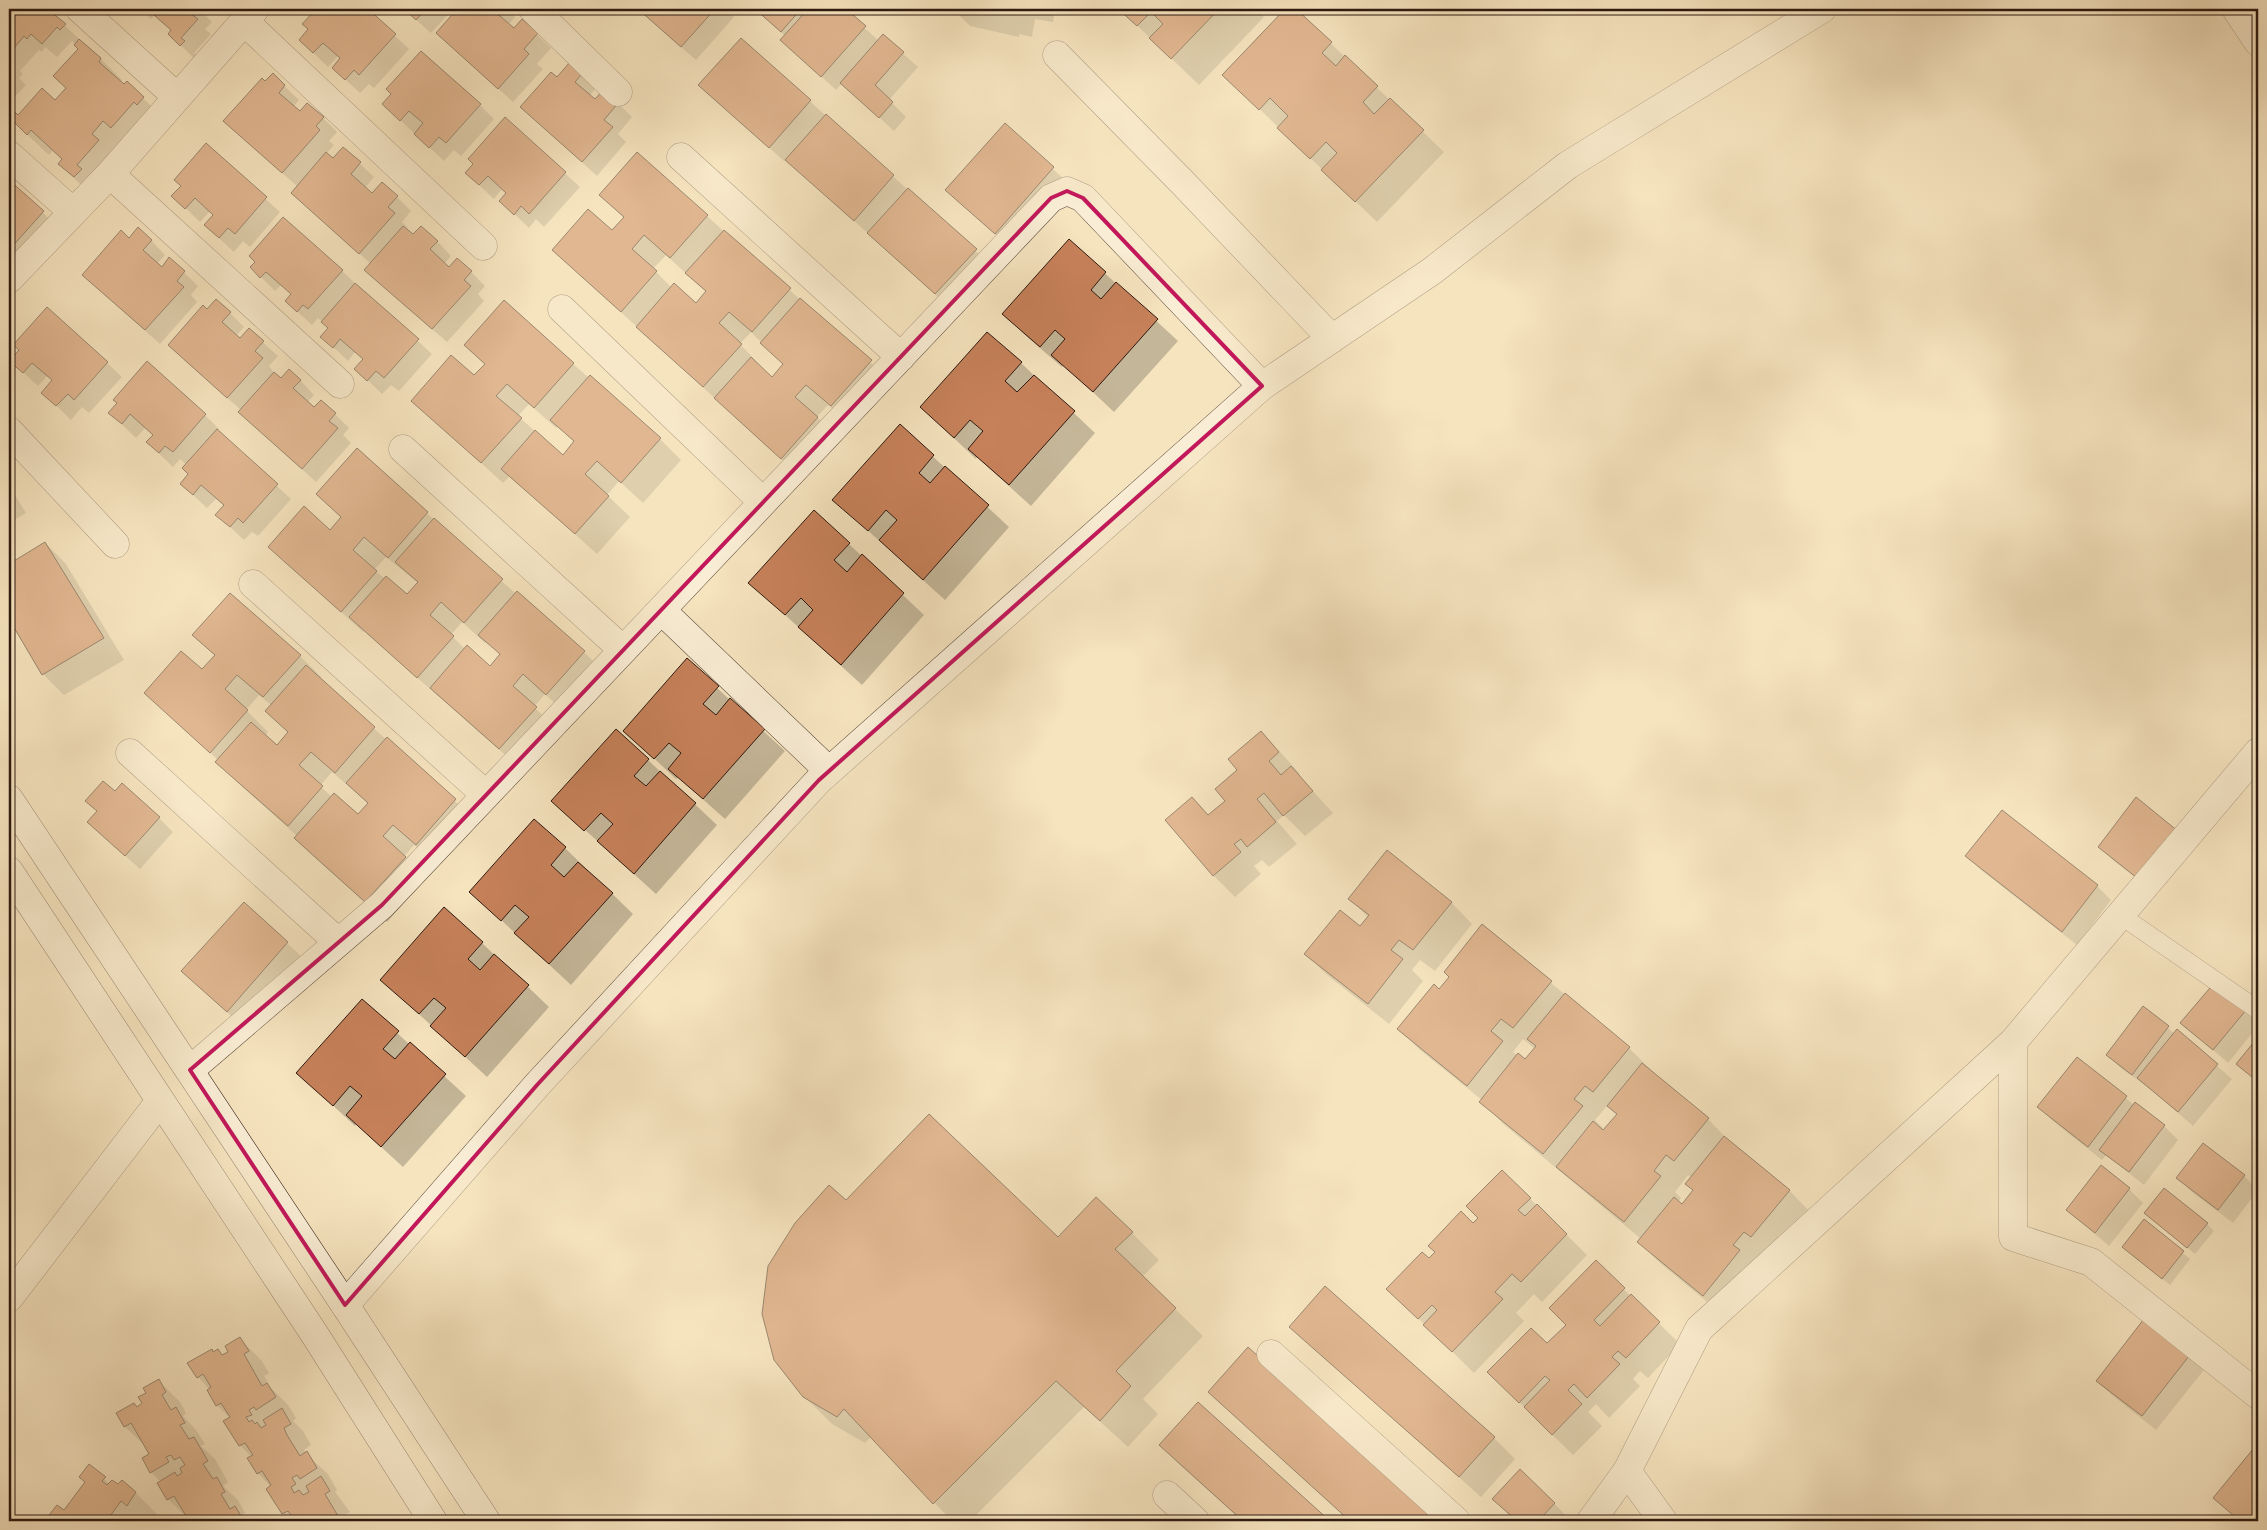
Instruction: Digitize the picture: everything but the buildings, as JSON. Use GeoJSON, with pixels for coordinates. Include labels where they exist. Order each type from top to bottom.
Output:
{"type":"FeatureCollection","features":[{"type":"Feature","properties":{"kind":"street"},"geometry":{"type":"LineString","coordinates":[[80,9],[177,97]]}},
{"type":"Feature","properties":{"kind":"street"},"geometry":{"type":"LineString","coordinates":[[533,9],[618,92]]}},
{"type":"Feature","properties":{"kind":"street"},"geometry":{"type":"LineString","coordinates":[[315,1335],[346,1305],[537,1086],[829,771],[1262,386],[1432,271],[1568,165],[1822,9]]}},
{"type":"Feature","properties":{"kind":"street"},"geometry":{"type":"LineString","coordinates":[[2236,9],[2258,42]]}},
{"type":"Feature","properties":{"kind":"street"},"geometry":{"type":"LineString","coordinates":[[9,279],[110,174],[249,15],[483,246]]}},
{"type":"Feature","properties":{"kind":"street"},"geometry":{"type":"LineString","coordinates":[[1057,55],[1332,339]]}},
{"type":"Feature","properties":{"kind":"street"},"geometry":{"type":"LineString","coordinates":[[9,155],[73,212]]}},
{"type":"Feature","properties":{"kind":"street"},"geometry":{"type":"LineString","coordinates":[[681,157],[902,357]]}},
{"type":"Feature","properties":{"kind":"street"},"geometry":{"type":"LineString","coordinates":[[110,174],[340,384]]}},
{"type":"Feature","properties":{"kind":"street"},"geometry":{"type":"LineString","coordinates":[[190,1070],[382,904],[1051,198],[1066,191],[1084,198],[1262,386]]}},
{"type":"Feature","properties":{"kind":"street"},"geometry":{"type":"LineString","coordinates":[[562,309],[763,502]]}},
{"type":"Feature","properties":{"kind":"street"},"geometry":{"type":"LineString","coordinates":[[9,431],[115,544]]}},
{"type":"Feature","properties":{"kind":"street"},"geometry":{"type":"LineString","coordinates":[[404,449],[623,650]]}},
{"type":"Feature","properties":{"kind":"street"},"geometry":{"type":"LineString","coordinates":[[253,584],[486,795]]}},
{"type":"Feature","properties":{"kind":"street"},"geometry":{"type":"LineString","coordinates":[[661,610],[829,771]]}},
{"type":"Feature","properties":{"kind":"street"},"geometry":{"type":"LineString","coordinates":[[130,753],[338,942]]}},
{"type":"Feature","properties":{"kind":"street"},"geometry":{"type":"LineString","coordinates":[[1590,1521],[1627,1471],[1699,1329],[2013,1042],[2120,915],[2256,760]]}},
{"type":"Feature","properties":{"kind":"street"},"geometry":{"type":"LineString","coordinates":[[9,799],[346,1305],[486,1521]]}},
{"type":"Feature","properties":{"kind":"street"},"geometry":{"type":"LineString","coordinates":[[9,871],[315,1335],[433,1521]]}},
{"type":"Feature","properties":{"kind":"street"},"geometry":{"type":"LineString","coordinates":[[2013,1042],[2013,1237],[2091,1262],[2258,1395]]}},
{"type":"Feature","properties":{"kind":"street"},"geometry":{"type":"LineString","coordinates":[[9,1298],[160,1101]]}},
{"type":"Feature","properties":{"kind":"street"},"geometry":{"type":"LineString","coordinates":[[1271,1354],[1456,1521]]}},
{"type":"Feature","properties":{"kind":"street"},"geometry":{"type":"LineString","coordinates":[[1627,1471],[1662,1521]]}},
{"type":"Feature","properties":{"kind":"street"},"geometry":{"type":"LineString","coordinates":[[1167,1495],[1195,1521]]}},
{"type":"Feature","properties":{"kind":"lane"},"geometry":{"type":"LineString","coordinates":[[2120,915],[2258,1010]]}},
{"type":"Feature","properties":{"kind":"highlighted area"},"geometry":{"type":"Polygon","coordinates":[[[1067,191],[1083,198],[1262,386],[819,780],[537,1085],[345,1305],[190,1070],[382,905],[1051,198],[1067,191]]]}}]}
